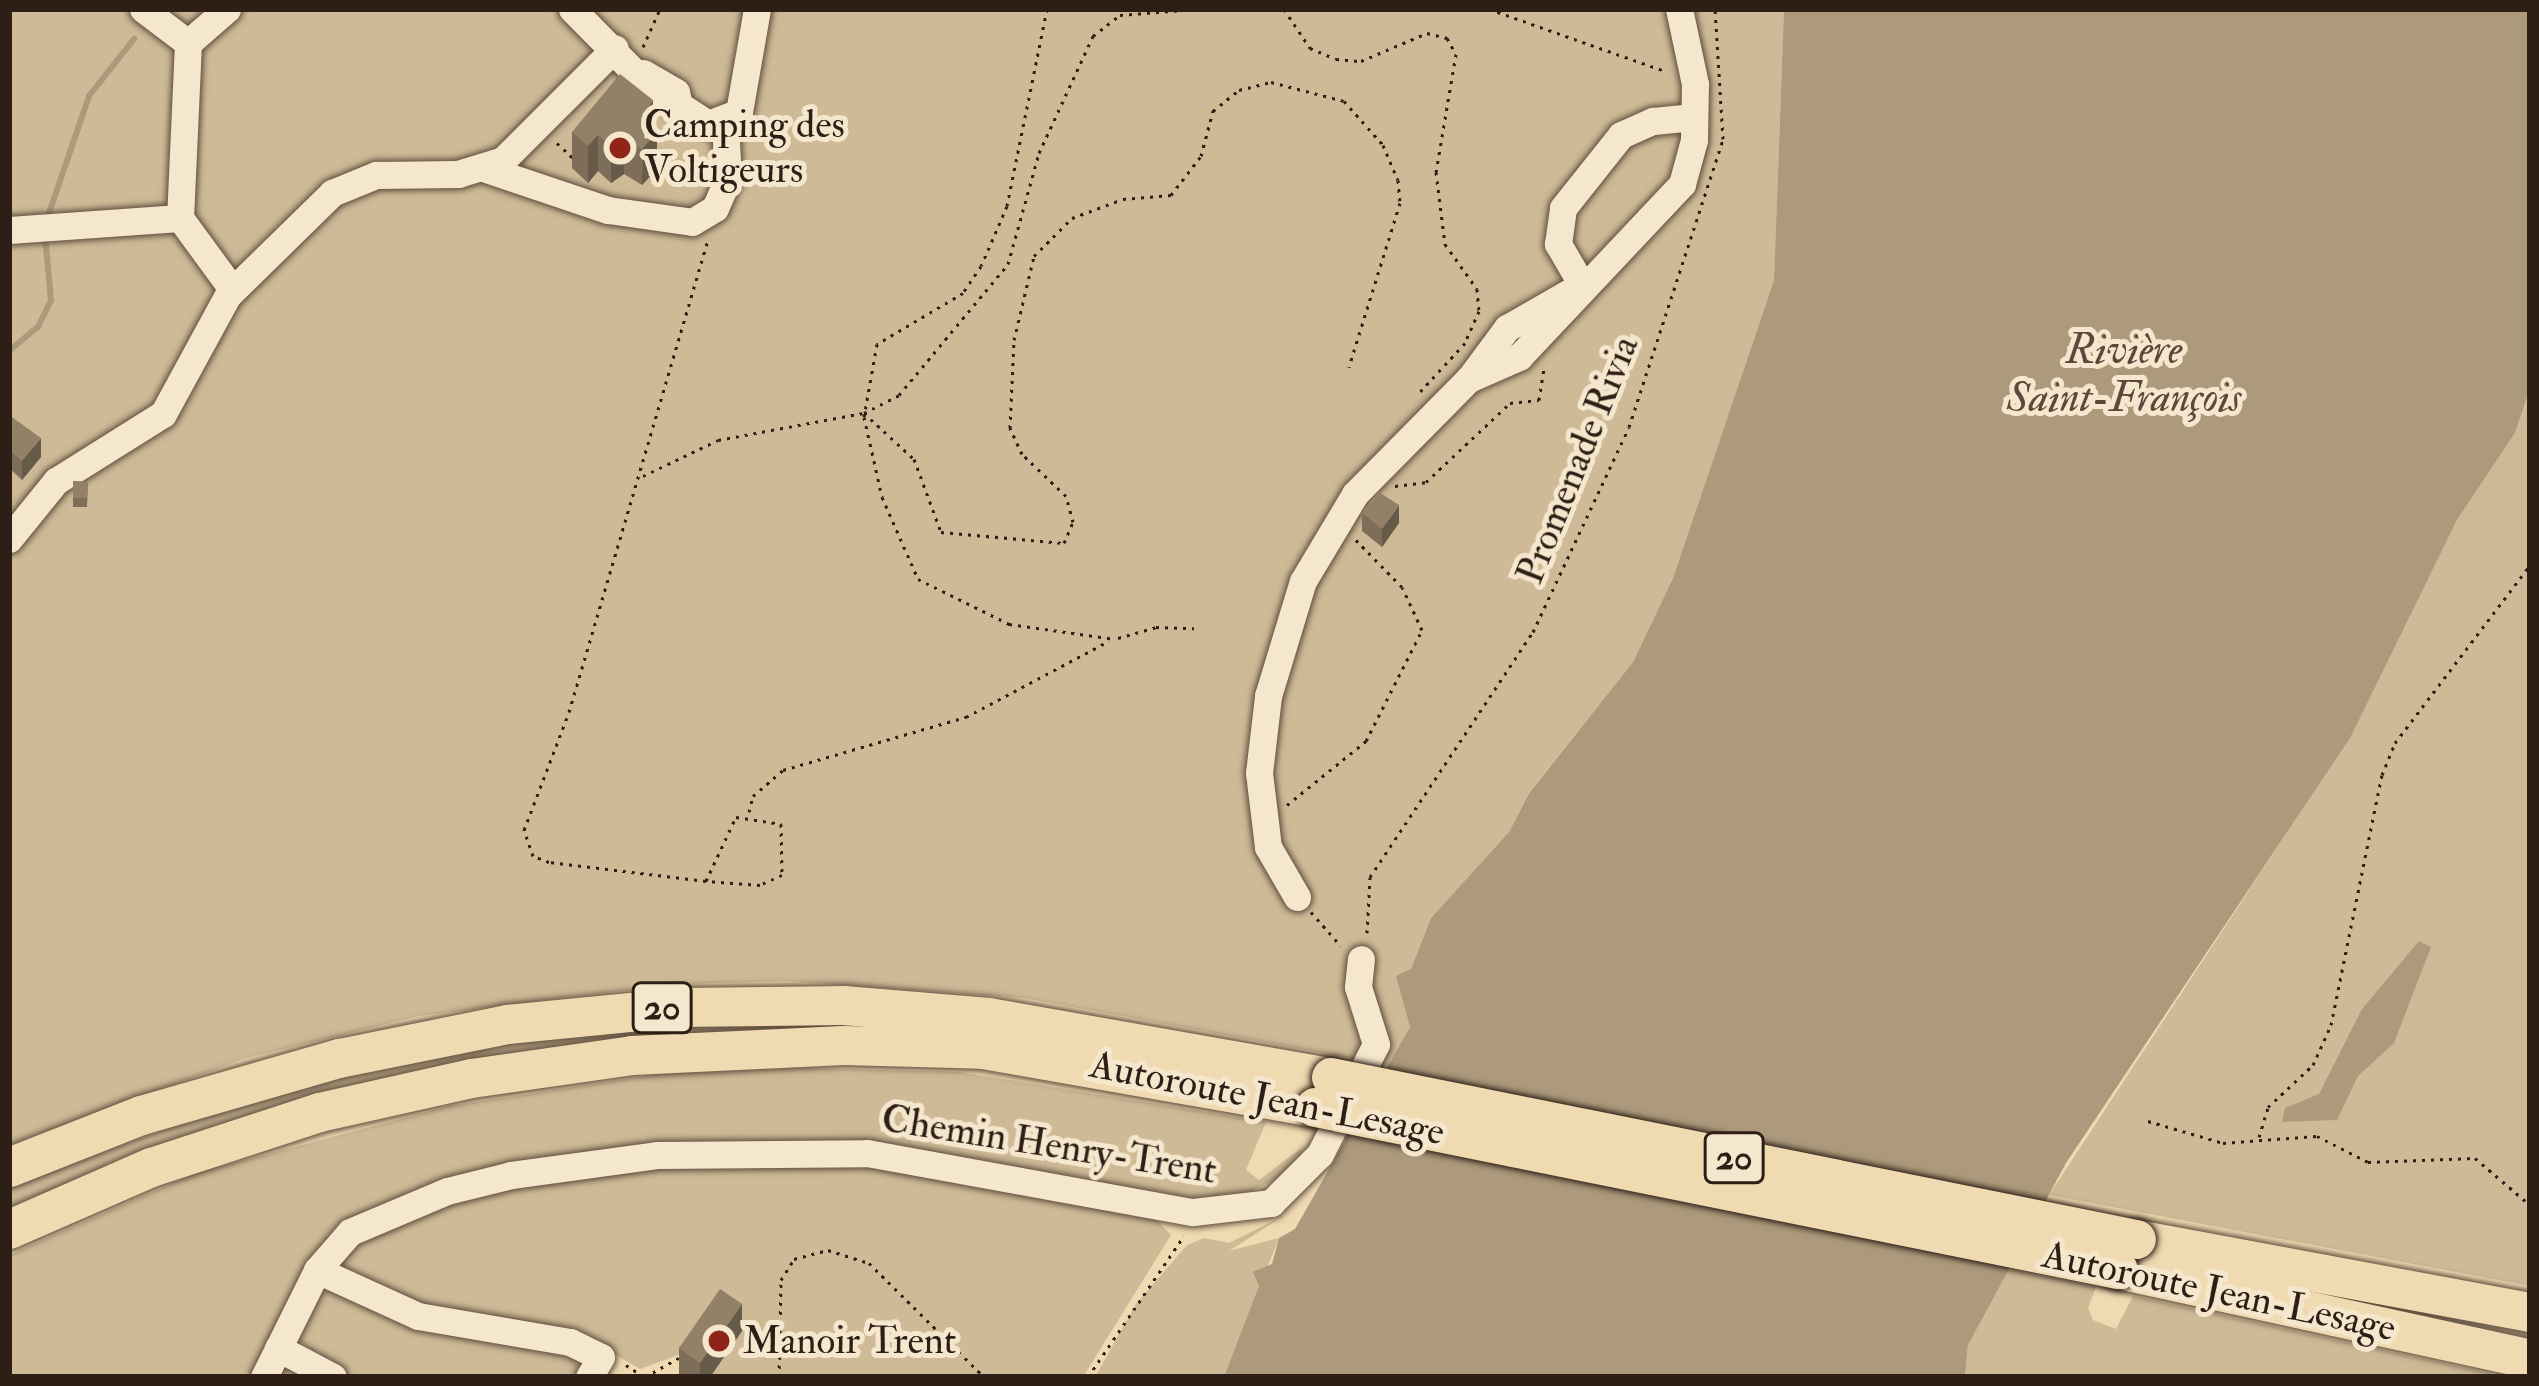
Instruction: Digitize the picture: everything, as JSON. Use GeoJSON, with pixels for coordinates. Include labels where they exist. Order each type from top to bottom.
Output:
{"type":"FeatureCollection","features":[{"type":"Feature","properties":{"kind":"highway","name":"Autoroute Jean-Lesage"},"geometry":{"type":"LineString","coordinates":[[9,1167],[141,1115],[339,1058],[506,1024],[665,1008],[843,1005],[962,1014],[2127,1254],[2530,1312]]}},
{"type":"Feature","properties":{"kind":"highway","name":"Autoroute Jean-Lesage"},"geometry":{"type":"LineString","coordinates":[[9,1229],[184,1154],[337,1107],[632,1055],[843,1046],[982,1049],[1323,1092]]}},
{"type":"Feature","properties":{"kind":"highway","name":"Autoroute Jean-Lesage"},"geometry":{"type":"LineString","coordinates":[[2127,1254],[2530,1359]]}},
{"type":"Feature","properties":{"kind":"lane"},"geometry":{"type":"LineString","coordinates":[[143,9],[188,43]]}},
{"type":"Feature","properties":{"kind":"lane"},"geometry":{"type":"LineString","coordinates":[[227,9],[188,43],[180,218],[232,289]]}},
{"type":"Feature","properties":{"kind":"lane"},"geometry":{"type":"LineString","coordinates":[[572,9],[658,95],[702,122],[725,123]]}},
{"type":"Feature","properties":{"kind":"lane"},"geometry":{"type":"LineString","coordinates":[[9,539],[67,474],[127,426],[180,392],[232,289],[342,186],[387,173],[483,168],[664,222],[709,214],[728,179],[725,123],[743,104],[757,9]]}},
{"type":"Feature","properties":{"kind":"lane"},"geometry":{"type":"LineString","coordinates":[[1469,379],[1538,340],[1582,285],[1668,207],[1689,163],[1694,117],[1695,84],[1678,11]]}},
{"type":"Feature","properties":{"kind":"lane"},"geometry":{"type":"LineString","coordinates":[[483,168],[523,147],[629,61]]}},
{"type":"Feature","properties":{"kind":"lane"},"geometry":{"type":"LineString","coordinates":[[1582,285],[1558,244],[1563,208],[1621,135],[1653,121],[1694,117]]}},
{"type":"Feature","properties":{"kind":"lane"},"geometry":{"type":"LineString","coordinates":[[10,228],[180,218]]}},
{"type":"Feature","properties":{"kind":"lane"},"geometry":{"type":"LineString","coordinates":[[1303,903],[1265,836],[1259,772],[1268,696],[1292,608],[1335,521],[1374,471],[1469,379],[1507,328],[1582,285]]}},
{"type":"Feature","properties":{"kind":"lane"},"geometry":{"type":"LineString","coordinates":[[50,449],[67,474]]}},
{"type":"Feature","properties":{"kind":"lane","name":"Chemin Henry-Trent"},"geometry":{"type":"LineString","coordinates":[[264,1377],[317,1270],[350,1232],[446,1191],[657,1155],[914,1157],[1193,1212],[1271,1203],[1320,1154],[1376,1043],[1358,987],[1361,959]]}},
{"type":"Feature","properties":{"kind":"lane"},"geometry":{"type":"LineString","coordinates":[[317,1270],[418,1316],[570,1342],[601,1358],[589,1377]]}},
{"type":"Feature","properties":{"kind":"lane"},"geometry":{"type":"LineString","coordinates":[[278,1348],[333,1377]]}},
{"type":"Feature","properties":{"kind":"path"},"geometry":{"type":"LineString","coordinates":[[629,61],[650,40],[660,9]]}},
{"type":"Feature","properties":{"kind":"path"},"geometry":{"type":"LineString","coordinates":[[1047,9],[1006,206],[981,266],[941,308],[877,344],[864,413],[882,496],[918,579],[1009,624],[1115,639]]}},
{"type":"Feature","properties":{"kind":"path"},"geometry":{"type":"LineString","coordinates":[[641,476],[718,440],[864,413],[899,394],[931,363],[1008,264],[1040,153],[1093,36],[1120,15],[1197,9]]}},
{"type":"Feature","properties":{"kind":"path"},"geometry":{"type":"LineString","coordinates":[[1284,9],[1310,48],[1336,59],[1361,61],[1426,33],[1447,38],[1456,54],[1436,172],[1445,244],[1477,289],[1479,311],[1466,343],[1411,403]]}},
{"type":"Feature","properties":{"kind":"path"},"geometry":{"type":"LineString","coordinates":[[1489,9],[1621,50],[1695,84]]}},
{"type":"Feature","properties":{"kind":"path","name":"Promenade Rivia"},"geometry":{"type":"LineString","coordinates":[[1361,959],[1370,877],[1533,632],[1623,441],[1719,154],[1724,117],[1715,9]]}},
{"type":"Feature","properties":{"kind":"path"},"geometry":{"type":"LineString","coordinates":[[864,413],[914,459],[941,532],[1064,543],[1073,522],[1066,496],[1022,454],[1010,428],[1014,340],[1034,256],[1072,218],[1123,199],[1172,195],[1201,156],[1213,111],[1238,90],[1271,82],[1344,101],[1383,145],[1398,180],[1400,203],[1349,367]]}},
{"type":"Feature","properties":{"kind":"path"},"geometry":{"type":"LineString","coordinates":[[562,148],[578,162]]}},
{"type":"Feature","properties":{"kind":"path"},"geometry":{"type":"LineString","coordinates":[[706,881],[731,823],[748,814],[782,824],[782,874],[760,885],[706,881],[549,862],[524,842],[641,476],[706,250],[709,214]]}},
{"type":"Feature","properties":{"kind":"path"},"geometry":{"type":"LineString","coordinates":[[1374,471],[1389,484],[1412,488],[1510,403],[1540,400],[1545,375],[1538,340]]}},
{"type":"Feature","properties":{"kind":"path"},"geometry":{"type":"LineString","coordinates":[[1265,836],[1292,797],[1366,741],[1422,630],[1402,587],[1335,521]]}},
{"type":"Feature","properties":{"kind":"path"},"geometry":{"type":"LineString","coordinates":[[2259,1137],[2268,1107],[2313,1065],[2331,1025],[2382,775],[2395,743],[2530,566]]}},
{"type":"Feature","properties":{"kind":"path"},"geometry":{"type":"LineString","coordinates":[[748,814],[753,796],[782,770],[965,717],[1115,639],[1156,626],[1194,628]]}},
{"type":"Feature","properties":{"kind":"path"},"geometry":{"type":"LineString","coordinates":[[1303,903],[1361,959]]}},
{"type":"Feature","properties":{"kind":"path"},"geometry":{"type":"LineString","coordinates":[[2148,1121],[2223,1143],[2317,1136],[2368,1162],[2475,1158],[2530,1205]]}},
{"type":"Feature","properties":{"kind":"path"},"geometry":{"type":"LineString","coordinates":[[1088,1377],[1193,1212]]}},
{"type":"Feature","properties":{"kind":"path"},"geometry":{"type":"LineString","coordinates":[[779,1377],[782,1280],[794,1259],[828,1250],[869,1263],[984,1377]]}},
{"type":"Feature","properties":{"kind":"path"},"geometry":{"type":"LineString","coordinates":[[645,1377],[687,1350]]}},
{"type":"Feature","properties":{"kind":"shaded area"},"geometry":{"type":"Polygon","coordinates":[[[9,9],[1784,9],[1774,280],[1673,578],[1633,662],[1529,792],[1509,832],[1431,918],[1411,969],[1410,1027],[1389,1065],[1024,998],[787,981],[678,984],[419,1016],[243,1059],[9,1145],[9,9]]]}},
{"type":"Feature","properties":{"kind":"shaded area"},"geometry":{"type":"Polygon","coordinates":[[[2530,388],[2530,1286],[2049,1195],[2349,738],[2457,520],[2515,433],[2530,388]]]}},
{"type":"Feature","properties":{"kind":"shaded area"},"geometry":{"type":"Polygon","coordinates":[[[859,1021],[859,1030],[138,1153],[9,1210],[9,1186],[275,1090],[493,1043],[623,1027],[859,1021]]]}},
{"type":"Feature","properties":{"kind":"shaded area"},"geometry":{"type":"Polygon","coordinates":[[[806,1068],[959,1072],[1266,1122],[1246,1170],[1259,1180],[1304,1146],[1293,1170],[1234,1200],[1203,1205],[940,1154],[670,1146],[338,1230],[311,1256],[268,1347],[323,1377],[9,1377],[9,1255],[196,1173],[450,1106],[666,1073],[806,1068]]]}},
{"type":"Feature","properties":{"kind":"shaded area"},"geometry":{"type":"Polygon","coordinates":[[[870,1162],[1151,1214],[1171,1235],[1083,1377],[710,1377],[741,1332],[640,1369],[602,1347],[425,1314],[338,1271],[338,1258],[370,1230],[499,1188],[655,1165],[870,1162]]]}},
{"type":"Feature","properties":{"kind":"shaded area"},"geometry":{"type":"Polygon","coordinates":[[[1285,1215],[1229,1251],[1279,1238],[1224,1377],[1095,1377],[1136,1304],[1187,1245],[1204,1238],[1229,1243],[1285,1215]]]}},
{"type":"Feature","properties":{"kind":"shaded area"},"geometry":{"type":"Polygon","coordinates":[[[2006,1269],[2096,1287],[2088,1308],[2093,1320],[2116,1329],[2133,1296],[2506,1377],[1965,1377],[1968,1345],[2006,1269]]]}},
{"type":"Feature","properties":{"kind":"shaded area"},"geometry":{"type":"Polygon","coordinates":[[[335,1290],[576,1356],[578,1377],[344,1377],[294,1336],[313,1295],[335,1290]]]}},
{"type":"Feature","properties":{"kind":"water","name":"Rivière Saint-François"},"geometry":{"type":"Polygon","coordinates":[[[1784,9],[2530,9],[2530,388],[2515,433],[2457,520],[2350,738],[2066,1163],[1968,1345],[1965,1377],[1224,1377],[1259,1286],[1253,1272],[1272,1264],[1279,1238],[1295,1229],[1410,1027],[1396,976],[1411,969],[1431,918],[1509,832],[1529,793],[1633,662],[1673,578],[1774,280],[1784,9]]]}},
{"type":"Feature","properties":{"kind":"water"},"geometry":{"type":"Polygon","coordinates":[[[2419,941],[2431,947],[2394,1043],[2358,1076],[2337,1120],[2282,1122],[2285,1108],[2319,1094],[2362,1009],[2419,941]]]}},
{"type":"Feature","properties":{"kind":"building"},"geometry":{"type":"Polygon","coordinates":[[[620,74],[653,100],[644,115],[657,133],[642,149],[624,138],[611,146],[598,135],[588,146],[572,132],[620,74]]]}},
{"type":"Feature","properties":{"kind":"building"},"geometry":{"type":"Polygon","coordinates":[[[9,415],[41,438],[22,461],[9,450],[9,415]]]}},
{"type":"Feature","properties":{"kind":"building"},"geometry":{"type":"Polygon","coordinates":[[[73,481],[88,482],[87,498],[73,498],[73,481]]]}},
{"type":"Feature","properties":{"kind":"building"},"geometry":{"type":"Polygon","coordinates":[[[1380,493],[1399,505],[1382,529],[1362,513],[1380,493]]]}},
{"type":"Feature","properties":{"kind":"building"},"geometry":{"type":"Polygon","coordinates":[[[720,1289],[742,1304],[700,1363],[679,1348],[720,1289]]]}},
{"type":"Feature","properties":{"kind":"waterway"},"geometry":{"type":"LineString","coordinates":[[48,216],[89,96],[134,39]]}},
{"type":"Feature","properties":{"kind":"waterway"},"geometry":{"type":"LineString","coordinates":[[9,351],[38,327],[51,300],[45,235]]}},
{"type":"Feature","properties":{"kind":"place","name":"Camping des Voltigeurs"},"geometry":{"type":"Point","coordinates":[620,148]}},
{"type":"Feature","properties":{"kind":"place","name":"Manoir Trent"},"geometry":{"type":"Point","coordinates":[719,1341]}}]}
